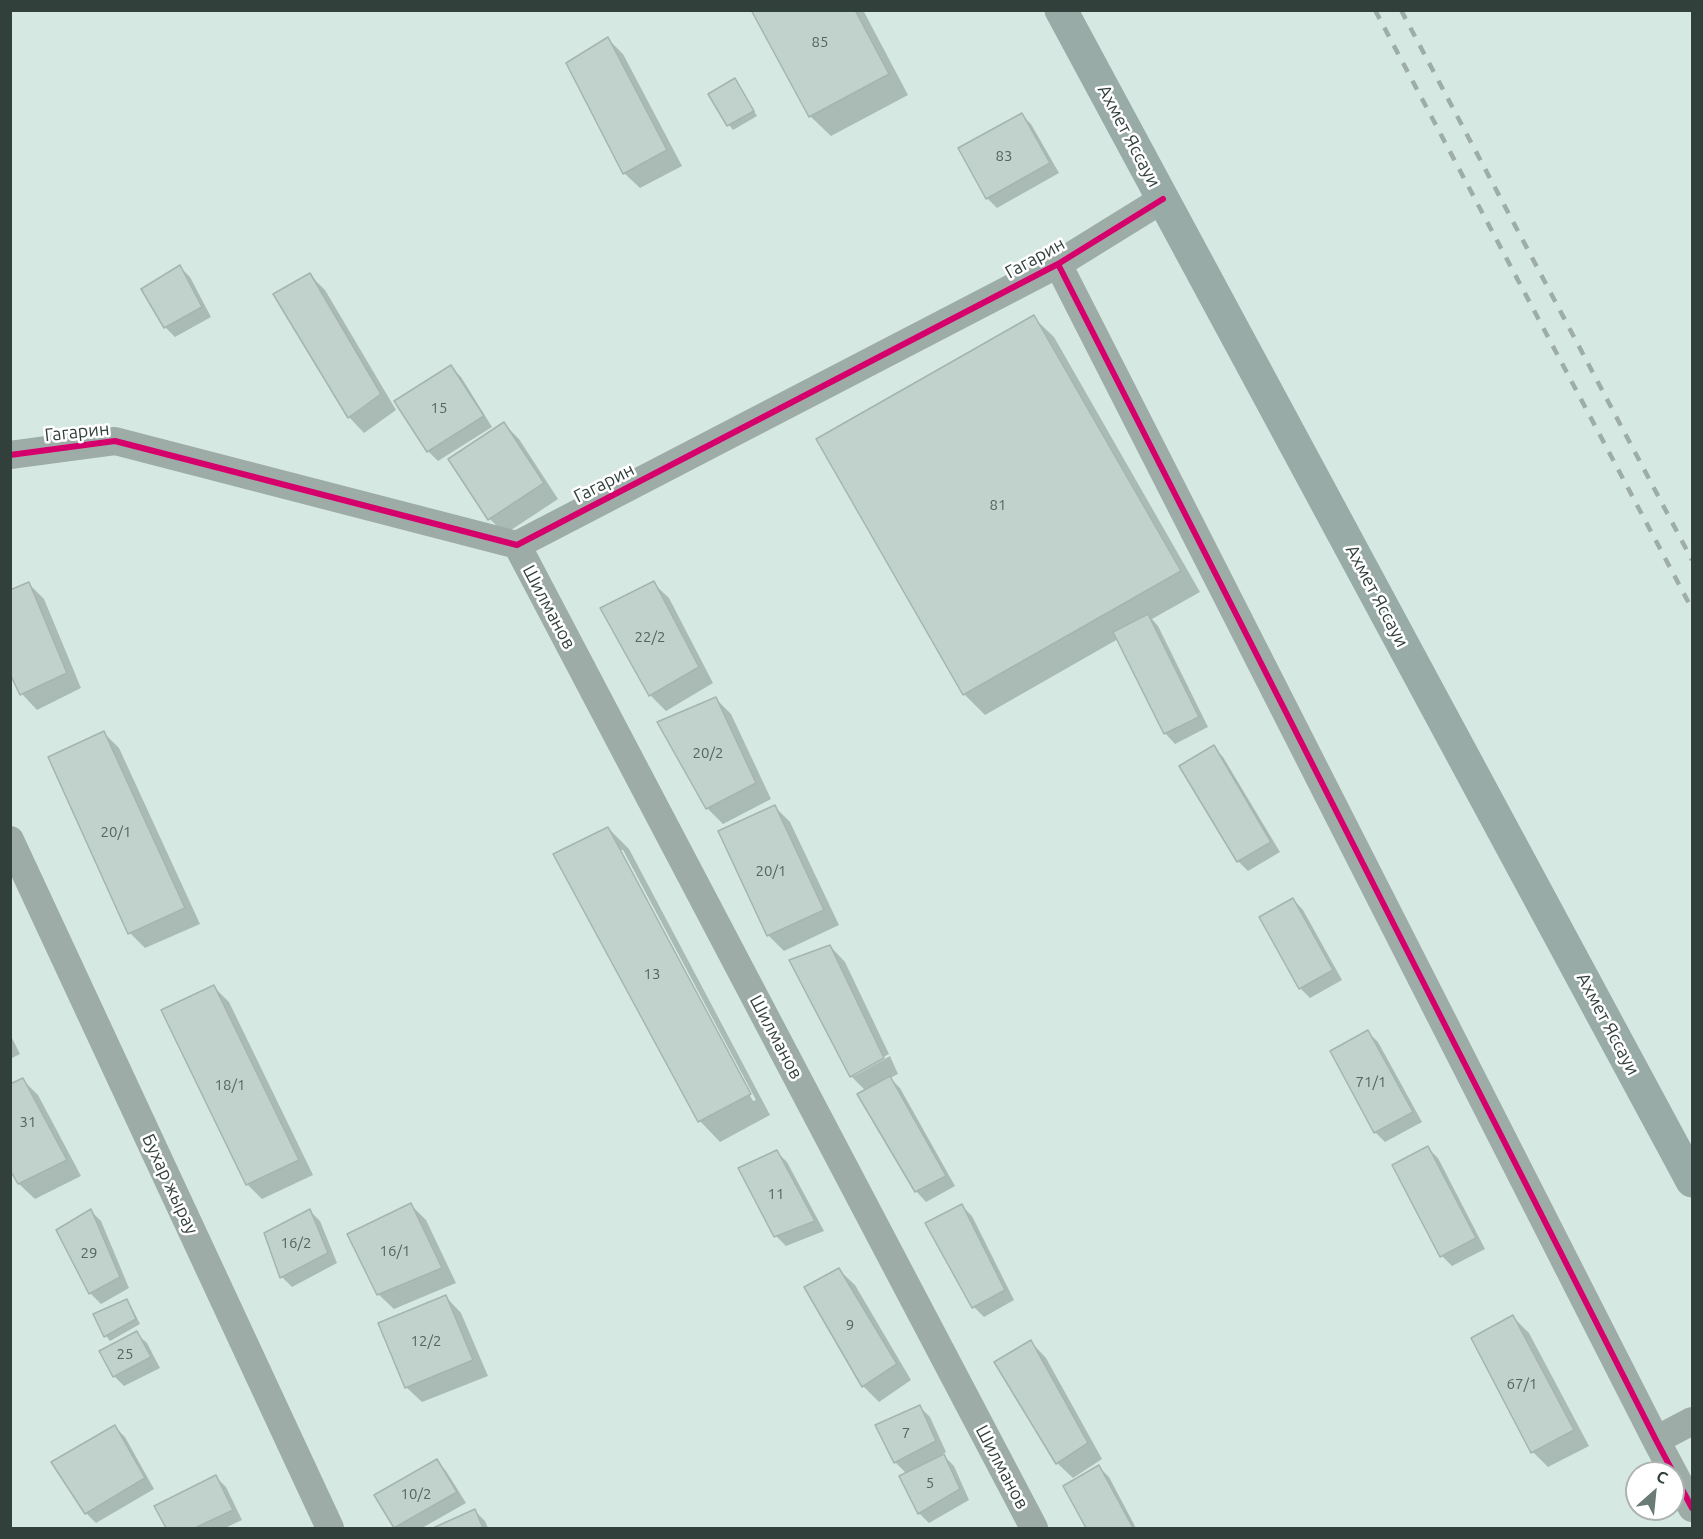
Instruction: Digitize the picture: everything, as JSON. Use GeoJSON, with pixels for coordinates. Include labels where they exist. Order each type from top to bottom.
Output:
{"type":"FeatureCollection","features":[{"type":"Feature","properties":{"kind":"main road","name":"Ахмет Яссауи"},"geometry":{"type":"LineString","coordinates":[[1061,10],[1692,1181]]}},
{"type":"Feature","properties":{"kind":"street","name":"Гагарин"},"geometry":{"type":"LineString","coordinates":[[10,455],[115,441],[517,545],[1058,264],[1163,199]]}},
{"type":"Feature","properties":{"kind":"street"},"geometry":{"type":"LineString","coordinates":[[1058,264],[1692,1509]]}},
{"type":"Feature","properties":{"kind":"street","name":"Шилманов"},"geometry":{"type":"LineString","coordinates":[[517,545],[1034,1528]]}},
{"type":"Feature","properties":{"kind":"street","name":"Бухар жырау"},"geometry":{"type":"LineString","coordinates":[[10,840],[330,1528]]}},
{"type":"Feature","properties":{"kind":"street"},"geometry":{"type":"LineString","coordinates":[[1656,1440],[1692,1421]]}},
{"type":"Feature","properties":{"kind":"building"},"geometry":{"type":"Polygon","coordinates":[[[751,10],[855,10],[889,74],[809,117],[751,10]]]}},
{"type":"Feature","properties":{"kind":"building"},"geometry":{"type":"Polygon","coordinates":[[[608,37],[667,150],[623,174],[566,63],[608,37]]]}},
{"type":"Feature","properties":{"kind":"building"},"geometry":{"type":"Polygon","coordinates":[[[735,78],[754,111],[727,126],[708,94],[735,78]]]}},
{"type":"Feature","properties":{"kind":"building"},"geometry":{"type":"Polygon","coordinates":[[[1022,113],[1050,163],[986,199],[958,148],[1022,113]]]}},
{"type":"Feature","properties":{"kind":"building"},"geometry":{"type":"Polygon","coordinates":[[[180,265],[202,307],[164,328],[141,289],[180,265]]]}},
{"type":"Feature","properties":{"kind":"building"},"geometry":{"type":"Polygon","coordinates":[[[310,273],[381,394],[348,418],[273,294],[310,273]]]}},
{"type":"Feature","properties":{"kind":"building"},"geometry":{"type":"Polygon","coordinates":[[[1034,315],[1181,571],[963,695],[816,439],[1034,315]]]}},
{"type":"Feature","properties":{"kind":"building"},"geometry":{"type":"Polygon","coordinates":[[[451,365],[484,416],[427,452],[394,401],[451,365]]]}},
{"type":"Feature","properties":{"kind":"building"},"geometry":{"type":"Polygon","coordinates":[[[504,422],[544,483],[488,520],[448,459],[504,422]]]}},
{"type":"Feature","properties":{"kind":"building"},"geometry":{"type":"Polygon","coordinates":[[[654,581],[699,667],[649,696],[600,608],[654,581]]]}},
{"type":"Feature","properties":{"kind":"building"},"geometry":{"type":"Polygon","coordinates":[[[29,582],[67,673],[20,695],[10,674],[10,590],[29,582]]]}},
{"type":"Feature","properties":{"kind":"building"},"geometry":{"type":"Polygon","coordinates":[[[1148,614],[1199,717],[1164,734],[1113,632],[1148,614]]]}},
{"type":"Feature","properties":{"kind":"building"},"geometry":{"type":"Polygon","coordinates":[[[716,697],[756,783],[706,809],[657,722],[716,697]]]}},
{"type":"Feature","properties":{"kind":"building"},"geometry":{"type":"Polygon","coordinates":[[[104,731],[185,908],[128,934],[48,757],[104,731]]]}},
{"type":"Feature","properties":{"kind":"building"},"geometry":{"type":"Polygon","coordinates":[[[1214,745],[1271,842],[1237,862],[1179,766],[1214,745]]]}},
{"type":"Feature","properties":{"kind":"building"},"geometry":{"type":"Polygon","coordinates":[[[775,805],[824,910],[767,936],[718,831],[775,805]]]}},
{"type":"Feature","properties":{"kind":"building"},"geometry":{"type":"Polygon","coordinates":[[[608,827],[751,1094],[698,1122],[553,854],[608,827]]]}},
{"type":"Feature","properties":{"kind":"building"},"geometry":{"type":"Polygon","coordinates":[[[1293,898],[1333,970],[1299,989],[1259,917],[1293,898]]]}},
{"type":"Feature","properties":{"kind":"building"},"geometry":{"type":"Polygon","coordinates":[[[830,945],[884,1058],[850,1077],[789,960],[830,945]]]}},
{"type":"Feature","properties":{"kind":"building"},"geometry":{"type":"Polygon","coordinates":[[[214,985],[299,1160],[246,1185],[161,1010],[214,985]]]}},
{"type":"Feature","properties":{"kind":"building"},"geometry":{"type":"Polygon","coordinates":[[[1368,1030],[1413,1112],[1374,1133],[1330,1051],[1368,1030]]]}},
{"type":"Feature","properties":{"kind":"building"},"geometry":{"type":"Polygon","coordinates":[[[890,1076],[946,1176],[915,1192],[857,1094],[890,1076]]]}},
{"type":"Feature","properties":{"kind":"building"},"geometry":{"type":"Polygon","coordinates":[[[23,1078],[67,1160],[18,1184],[10,1170],[10,1084],[23,1078]]]}},
{"type":"Feature","properties":{"kind":"building"},"geometry":{"type":"Polygon","coordinates":[[[1428,1146],[1476,1238],[1440,1257],[1392,1165],[1428,1146]]]}},
{"type":"Feature","properties":{"kind":"building"},"geometry":{"type":"Polygon","coordinates":[[[777,1150],[815,1221],[774,1237],[738,1168],[777,1150]]]}},
{"type":"Feature","properties":{"kind":"building"},"geometry":{"type":"Polygon","coordinates":[[[411,1203],[442,1268],[377,1295],[347,1234],[411,1203]]]}},
{"type":"Feature","properties":{"kind":"building"},"geometry":{"type":"Polygon","coordinates":[[[962,1204],[1005,1290],[972,1308],[925,1223],[962,1204]]]}},
{"type":"Feature","properties":{"kind":"building"},"geometry":{"type":"Polygon","coordinates":[[[91,1209],[120,1277],[89,1294],[56,1230],[91,1209]]]}},
{"type":"Feature","properties":{"kind":"building"},"geometry":{"type":"Polygon","coordinates":[[[310,1209],[328,1253],[280,1278],[264,1233],[310,1209]]]}},
{"type":"Feature","properties":{"kind":"building"},"geometry":{"type":"Polygon","coordinates":[[[839,1268],[897,1364],[862,1387],[804,1287],[839,1268]]]}},
{"type":"Feature","properties":{"kind":"building"},"geometry":{"type":"Polygon","coordinates":[[[446,1295],[473,1360],[405,1388],[378,1323],[446,1295]]]}},
{"type":"Feature","properties":{"kind":"building"},"geometry":{"type":"Polygon","coordinates":[[[127,1299],[136,1319],[104,1337],[93,1314],[127,1299]]]}},
{"type":"Feature","properties":{"kind":"building"},"geometry":{"type":"Polygon","coordinates":[[[1513,1315],[1574,1430],[1531,1453],[1471,1338],[1513,1315]]]}},
{"type":"Feature","properties":{"kind":"building"},"geometry":{"type":"Polygon","coordinates":[[[137,1331],[151,1357],[113,1377],[99,1351],[137,1331]]]}},
{"type":"Feature","properties":{"kind":"building"},"geometry":{"type":"Polygon","coordinates":[[[1031,1340],[1088,1443],[1056,1464],[994,1362],[1031,1340]]]}},
{"type":"Feature","properties":{"kind":"building"},"geometry":{"type":"Polygon","coordinates":[[[920,1405],[936,1441],[894,1463],[875,1425],[920,1405]]]}},
{"type":"Feature","properties":{"kind":"building"},"geometry":{"type":"Polygon","coordinates":[[[115,1425],[145,1478],[85,1514],[51,1462],[115,1425]]]}},
{"type":"Feature","properties":{"kind":"building"},"geometry":{"type":"Polygon","coordinates":[[[944,1454],[960,1489],[918,1514],[899,1476],[944,1454]]]}},
{"type":"Feature","properties":{"kind":"building"},"geometry":{"type":"Polygon","coordinates":[[[437,1459],[457,1492],[394,1528],[374,1495],[437,1459]]]}},
{"type":"Feature","properties":{"kind":"building"},"geometry":{"type":"Polygon","coordinates":[[[1099,1465],[1133,1528],[1086,1528],[1063,1486],[1099,1465]]]}},
{"type":"Feature","properties":{"kind":"building"},"geometry":{"type":"Polygon","coordinates":[[[216,1475],[233,1510],[195,1528],[166,1528],[154,1506],[216,1475]]]}},
{"type":"Feature","properties":{"kind":"building"},"geometry":{"type":"Polygon","coordinates":[[[475,1509],[483,1528],[433,1528],[475,1509]]]}},
{"type":"Feature","properties":{"kind":"railway"},"geometry":{"type":"LineString","coordinates":[[1375,10],[1692,609]]}},
{"type":"Feature","properties":{"kind":"railway"},"geometry":{"type":"LineString","coordinates":[[1401,10],[1692,560]]}},
{"type":"Feature","properties":{"kind":"cycle path"},"geometry":{"type":"LineString","coordinates":[[10,455],[115,441],[517,545],[1058,264],[1163,199]]}},
{"type":"Feature","properties":{"kind":"cycle path"},"geometry":{"type":"LineString","coordinates":[[1058,264],[1692,1508]]}}]}
